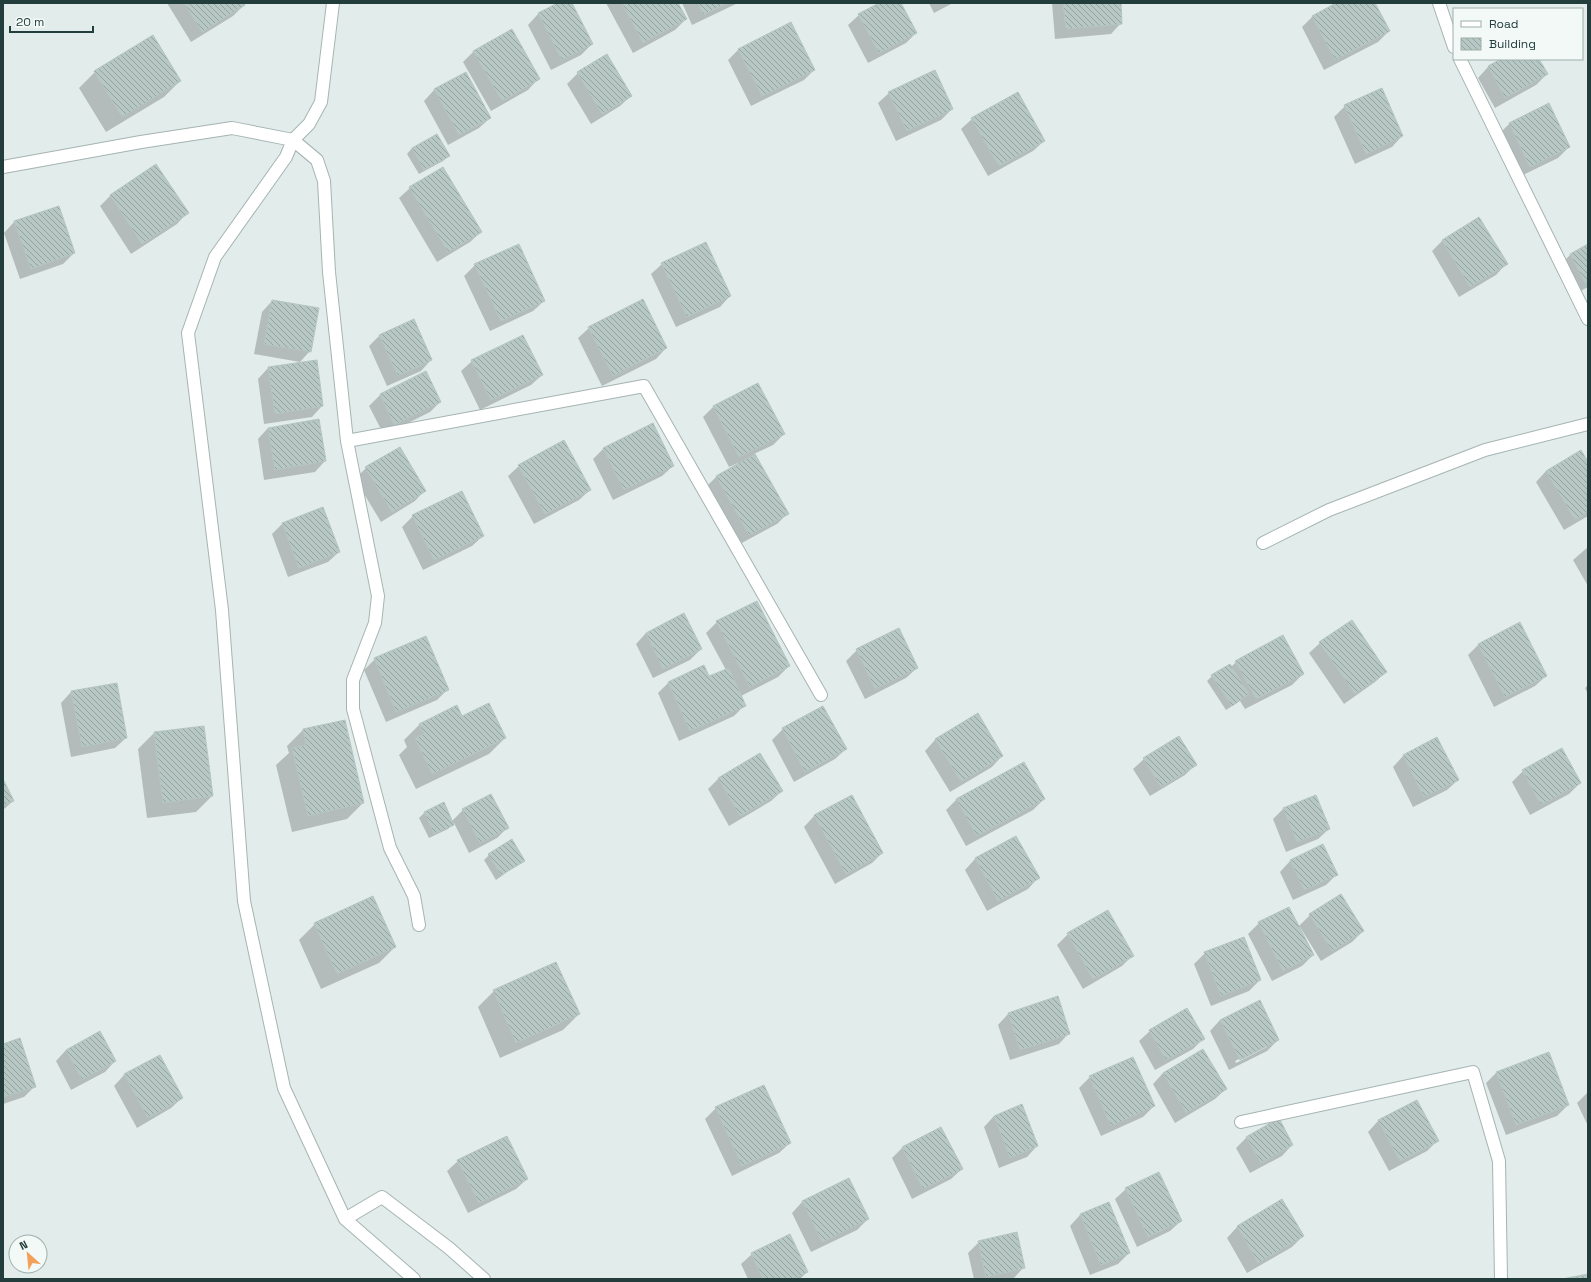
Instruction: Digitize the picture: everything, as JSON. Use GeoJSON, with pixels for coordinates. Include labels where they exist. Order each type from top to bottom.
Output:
{"type":"FeatureCollection","features":[{"type":"Feature","properties":{"kind":"street"},"geometry":{"type":"LineString","coordinates":[[333,3],[320,102],[309,124],[293,140],[281,163],[215,257],[188,333],[222,610],[244,900],[284,1088],[345,1219],[414,1279]]}},
{"type":"Feature","properties":{"kind":"street"},"geometry":{"type":"LineString","coordinates":[[1439,3],[1453,44]]}},
{"type":"Feature","properties":{"kind":"street"},"geometry":{"type":"LineString","coordinates":[[1460,60],[1588,319]]}},
{"type":"Feature","properties":{"kind":"street"},"geometry":{"type":"LineString","coordinates":[[3,167],[141,142],[232,128],[293,140],[317,160],[324,181],[328,272],[347,441],[378,596],[375,623],[353,680],[353,709],[390,848],[414,896],[419,925]]}},
{"type":"Feature","properties":{"kind":"street"},"geometry":{"type":"LineString","coordinates":[[347,441],[644,386],[821,695]]}},
{"type":"Feature","properties":{"kind":"street"},"geometry":{"type":"LineString","coordinates":[[1263,543],[1329,510],[1478,453],[1588,424]]}},
{"type":"Feature","properties":{"kind":"street"},"geometry":{"type":"LineString","coordinates":[[1241,1122],[1473,1072],[1500,1161],[1501,1279]]}},
{"type":"Feature","properties":{"kind":"street"},"geometry":{"type":"LineString","coordinates":[[345,1219],[382,1197],[449,1248],[484,1279]]}},
{"type":"Feature","properties":{"kind":"building"},"geometry":{"type":"Polygon","coordinates":[[[184,3],[244,3],[245,5],[202,32],[184,3]]]}},
{"type":"Feature","properties":{"kind":"building"},"geometry":{"type":"Polygon","coordinates":[[[558,3],[572,3],[593,44],[562,60],[538,13],[558,3]]]}},
{"type":"Feature","properties":{"kind":"building"},"geometry":{"type":"Polygon","coordinates":[[[622,3],[678,3],[687,19],[643,43],[622,3]]]}},
{"type":"Feature","properties":{"kind":"building"},"geometry":{"type":"Polygon","coordinates":[[[698,3],[728,3],[703,15],[698,3]]]}},
{"type":"Feature","properties":{"kind":"building"},"geometry":{"type":"Polygon","coordinates":[[[879,3],[901,3],[917,33],[879,53],[858,14],[879,3]]]}},
{"type":"Feature","properties":{"kind":"building"},"geometry":{"type":"Polygon","coordinates":[[[1063,3],[1121,3],[1122,24],[1066,29],[1063,3]]]}},
{"type":"Feature","properties":{"kind":"building"},"geometry":{"type":"Polygon","coordinates":[[[1336,3],[1375,3],[1390,31],[1335,60],[1312,16],[1336,3]]]}},
{"type":"Feature","properties":{"kind":"building"},"geometry":{"type":"Polygon","coordinates":[[[791,22],[815,70],[762,96],[738,49],[791,22]]]}},
{"type":"Feature","properties":{"kind":"building"},"geometry":{"type":"Polygon","coordinates":[[[512,29],[540,79],[502,101],[473,51],[512,29]]]}},
{"type":"Feature","properties":{"kind":"building"},"geometry":{"type":"Polygon","coordinates":[[[153,35],[181,81],[122,117],[94,71],[153,35]]]}},
{"type":"Feature","properties":{"kind":"building"},"geometry":{"type":"Polygon","coordinates":[[[607,54],[632,96],[602,114],[577,72],[607,54]]]}},
{"type":"Feature","properties":{"kind":"building"},"geometry":{"type":"Polygon","coordinates":[[[1499,60],[1540,60],[1548,74],[1505,98],[1488,66],[1499,60]]]}},
{"type":"Feature","properties":{"kind":"building"},"geometry":{"type":"Polygon","coordinates":[[[935,70],[953,109],[907,131],[888,92],[935,70]]]}},
{"type":"Feature","properties":{"kind":"building"},"geometry":{"type":"Polygon","coordinates":[[[466,72],[491,118],[459,135],[434,89],[466,72]]]}},
{"type":"Feature","properties":{"kind":"building"},"geometry":{"type":"Polygon","coordinates":[[[1382,88],[1403,136],[1366,154],[1344,105],[1382,88]]]}},
{"type":"Feature","properties":{"kind":"building"},"geometry":{"type":"Polygon","coordinates":[[[1018,92],[1045,141],[999,166],[971,118],[1018,92]]]}},
{"type":"Feature","properties":{"kind":"building"},"geometry":{"type":"Polygon","coordinates":[[[1549,103],[1570,147],[1530,167],[1509,123],[1549,103]]]}},
{"type":"Feature","properties":{"kind":"building"},"geometry":{"type":"Polygon","coordinates":[[[437,134],[450,156],[424,170],[412,148],[437,134]]]}},
{"type":"Feature","properties":{"kind":"building"},"geometry":{"type":"Polygon","coordinates":[[[156,164],[189,213],[142,244],[110,195],[156,164]]]}},
{"type":"Feature","properties":{"kind":"building"},"geometry":{"type":"Polygon","coordinates":[[[443,167],[482,232],[448,252],[409,187],[443,167]]]}},
{"type":"Feature","properties":{"kind":"building"},"geometry":{"type":"Polygon","coordinates":[[[59,206],[75,253],[31,269],[14,221],[59,206]]]}},
{"type":"Feature","properties":{"kind":"building"},"geometry":{"type":"Polygon","coordinates":[[[1479,217],[1508,264],[1470,287],[1442,240],[1479,217]]]}},
{"type":"Feature","properties":{"kind":"building"},"geometry":{"type":"Polygon","coordinates":[[[706,242],[731,296],[687,317],[661,263],[706,242]]]}},
{"type":"Feature","properties":{"kind":"building"},"geometry":{"type":"Polygon","coordinates":[[[519,244],[545,301],[501,321],[474,264],[519,244]]]}},
{"type":"Feature","properties":{"kind":"building"},"geometry":{"type":"Polygon","coordinates":[[[1588,244],[1588,283],[1586,285],[1570,254],[1588,244]]]}},
{"type":"Feature","properties":{"kind":"building"},"geometry":{"type":"Polygon","coordinates":[[[643,299],[667,348],[613,376],[588,327],[643,299]]]}},
{"type":"Feature","properties":{"kind":"building"},"geometry":{"type":"Polygon","coordinates":[[[272,300],[319,308],[311,352],[264,344],[272,300]]]}},
{"type":"Feature","properties":{"kind":"building"},"geometry":{"type":"Polygon","coordinates":[[[414,319],[432,360],[398,376],[379,335],[414,319]]]}},
{"type":"Feature","properties":{"kind":"building"},"geometry":{"type":"Polygon","coordinates":[[[523,335],[543,375],[491,400],[471,360],[523,335]]]}},
{"type":"Feature","properties":{"kind":"building"},"geometry":{"type":"Polygon","coordinates":[[[317,360],[323,406],[275,414],[268,367],[317,360]]]}},
{"type":"Feature","properties":{"kind":"building"},"geometry":{"type":"Polygon","coordinates":[[[426,371],[441,402],[394,425],[380,394],[426,371]]]}},
{"type":"Feature","properties":{"kind":"building"},"geometry":{"type":"Polygon","coordinates":[[[758,383],[785,434],[739,457],[713,406],[758,383]]]}},
{"type":"Feature","properties":{"kind":"building"},"geometry":{"type":"Polygon","coordinates":[[[319,419],[326,461],[275,470],[268,428],[319,419]]]}},
{"type":"Feature","properties":{"kind":"building"},"geometry":{"type":"Polygon","coordinates":[[[653,423],[674,466],[624,490],[603,448],[653,423]]]}},
{"type":"Feature","properties":{"kind":"building"},"geometry":{"type":"Polygon","coordinates":[[[564,440],[591,490],[545,514],[518,465],[564,440]]]}},
{"type":"Feature","properties":{"kind":"building"},"geometry":{"type":"Polygon","coordinates":[[[400,447],[426,491],[392,512],[365,467],[400,447]]]}},
{"type":"Feature","properties":{"kind":"building"},"geometry":{"type":"Polygon","coordinates":[[[1581,450],[1588,462],[1588,512],[1575,520],[1546,471],[1581,450]]]}},
{"type":"Feature","properties":{"kind":"building"},"geometry":{"type":"Polygon","coordinates":[[[755,454],[789,514],[749,535],[716,476],[755,454]]]}},
{"type":"Feature","properties":{"kind":"building"},"geometry":{"type":"Polygon","coordinates":[[[462,491],[484,536],[434,560],[412,515],[462,491]]]}},
{"type":"Feature","properties":{"kind":"building"},"geometry":{"type":"Polygon","coordinates":[[[323,507],[340,552],[299,568],[282,523],[323,507]]]}},
{"type":"Feature","properties":{"kind":"building"},"geometry":{"type":"Polygon","coordinates":[[[757,601],[790,666],[750,687],[716,621],[757,601]]]}},
{"type":"Feature","properties":{"kind":"building"},"geometry":{"type":"Polygon","coordinates":[[[684,613],[702,649],[663,669],[646,633],[684,613]]]}},
{"type":"Feature","properties":{"kind":"building"},"geometry":{"type":"Polygon","coordinates":[[[1352,620],[1387,672],[1355,694],[1319,642],[1352,620]]]}},
{"type":"Feature","properties":{"kind":"building"},"geometry":{"type":"Polygon","coordinates":[[[1520,622],[1547,676],[1505,697],[1478,644],[1520,622]]]}},
{"type":"Feature","properties":{"kind":"building"},"geometry":{"type":"Polygon","coordinates":[[[899,628],[918,668],[875,689],[856,649],[899,628]]]}},
{"type":"Feature","properties":{"kind":"building"},"geometry":{"type":"Polygon","coordinates":[[[1283,635],[1304,674],[1256,699],[1235,661],[1283,635]]]}},
{"type":"Feature","properties":{"kind":"building"},"geometry":{"type":"Polygon","coordinates":[[[426,636],[449,690],[396,712],[374,658],[426,636]]]}},
{"type":"Feature","properties":{"kind":"building"},"geometry":{"type":"Polygon","coordinates":[[[1230,664],[1249,694],[1232,706],[1211,675],[1230,664]]]}},
{"type":"Feature","properties":{"kind":"building"},"geometry":{"type":"Polygon","coordinates":[[[704,665],[709,676],[729,668],[746,706],[690,731],[668,682],[704,665]]]}},
{"type":"Feature","properties":{"kind":"building"},"geometry":{"type":"Polygon","coordinates":[[[117,683],[127,738],[82,747],[71,691],[117,683]]]}},
{"type":"Feature","properties":{"kind":"building"},"geometry":{"type":"Polygon","coordinates":[[[489,703],[506,738],[432,774],[415,738],[424,734],[419,724],[457,705],[462,716],[489,703]]]}},
{"type":"Feature","properties":{"kind":"building"},"geometry":{"type":"Polygon","coordinates":[[[823,706],[847,749],[805,772],[782,728],[823,706]]]}},
{"type":"Feature","properties":{"kind":"building"},"geometry":{"type":"Polygon","coordinates":[[[978,713],[1003,756],[961,782],[935,739],[978,713]]]}},
{"type":"Feature","properties":{"kind":"building"},"geometry":{"type":"Polygon","coordinates":[[[345,720],[364,803],[308,816],[292,748],[306,745],[303,729],[345,720]]]}},
{"type":"Feature","properties":{"kind":"building"},"geometry":{"type":"Polygon","coordinates":[[[204,726],[213,796],[163,803],[154,732],[204,726]]]}},
{"type":"Feature","properties":{"kind":"building"},"geometry":{"type":"Polygon","coordinates":[[[1179,736],[1197,765],[1161,787],[1143,758],[1179,736]]]}},
{"type":"Feature","properties":{"kind":"building"},"geometry":{"type":"Polygon","coordinates":[[[1437,737],[1459,780],[1424,797],[1403,755],[1437,737]]]}},
{"type":"Feature","properties":{"kind":"building"},"geometry":{"type":"Polygon","coordinates":[[[1562,748],[1581,783],[1541,805],[1522,770],[1562,748]]]}},
{"type":"Feature","properties":{"kind":"building"},"geometry":{"type":"Polygon","coordinates":[[[760,753],[783,791],[740,816],[718,778],[760,753]]]}},
{"type":"Feature","properties":{"kind":"building"},"geometry":{"type":"Polygon","coordinates":[[[1024,762],[1045,799],[977,836],[956,799],[1024,762]]]}},
{"type":"Feature","properties":{"kind":"building"},"geometry":{"type":"Polygon","coordinates":[[[3,779],[14,801],[3,806],[3,779]]]}},
{"type":"Feature","properties":{"kind":"building"},"geometry":{"type":"Polygon","coordinates":[[[491,794],[509,828],[480,843],[462,809],[491,794]]]}},
{"type":"Feature","properties":{"kind":"building"},"geometry":{"type":"Polygon","coordinates":[[[852,795],[883,853],[846,874],[814,815],[852,795]]]}},
{"type":"Feature","properties":{"kind":"building"},"geometry":{"type":"Polygon","coordinates":[[[1316,795],[1330,829],[1297,842],[1283,808],[1316,795]]]}},
{"type":"Feature","properties":{"kind":"building"},"geometry":{"type":"Polygon","coordinates":[[[444,802],[454,825],[434,834],[424,812],[444,802]]]}},
{"type":"Feature","properties":{"kind":"building"},"geometry":{"type":"Polygon","coordinates":[[[1016,836],[1040,878],[998,901],[975,858],[1016,836]]]}},
{"type":"Feature","properties":{"kind":"building"},"geometry":{"type":"Polygon","coordinates":[[[512,839],[525,861],[501,875],[488,854],[512,839]]]}},
{"type":"Feature","properties":{"kind":"building"},"geometry":{"type":"Polygon","coordinates":[[[1323,844],[1338,875],[1304,890],[1290,860],[1323,844]]]}},
{"type":"Feature","properties":{"kind":"building"},"geometry":{"type":"Polygon","coordinates":[[[1341,894],[1364,931],[1332,951],[1309,914],[1341,894]]]}},
{"type":"Feature","properties":{"kind":"building"},"geometry":{"type":"Polygon","coordinates":[[[373,896],[396,947],[337,974],[314,923],[373,896]]]}},
{"type":"Feature","properties":{"kind":"building"},"geometry":{"type":"Polygon","coordinates":[[[1289,907],[1314,955],[1283,971],[1258,922],[1289,907]]]}},
{"type":"Feature","properties":{"kind":"building"},"geometry":{"type":"Polygon","coordinates":[[[1108,910],[1134,956],[1093,979],[1067,933],[1108,910]]]}},
{"type":"Feature","properties":{"kind":"building"},"geometry":{"type":"Polygon","coordinates":[[[1244,937],[1261,980],[1221,996],[1204,952],[1244,937]]]}},
{"type":"Feature","properties":{"kind":"building"},"geometry":{"type":"Polygon","coordinates":[[[556,962],[580,1014],[516,1043],[493,990],[556,962]]]}},
{"type":"Feature","properties":{"kind":"building"},"geometry":{"type":"Polygon","coordinates":[[[1058,996],[1070,1034],[1020,1050],[1008,1013],[1058,996]]]}},
{"type":"Feature","properties":{"kind":"building"},"geometry":{"type":"Polygon","coordinates":[[[1260,1000],[1279,1040],[1240,1060],[1220,1020],[1260,1000]]]}},
{"type":"Feature","properties":{"kind":"building"},"geometry":{"type":"Polygon","coordinates":[[[1187,1008],[1205,1039],[1166,1060],[1149,1030],[1187,1008]]]}},
{"type":"Feature","properties":{"kind":"building"},"geometry":{"type":"Polygon","coordinates":[[[100,1031],[116,1061],[82,1080],[66,1050],[100,1031]]]}},
{"type":"Feature","properties":{"kind":"building"},"geometry":{"type":"Polygon","coordinates":[[[20,1038],[36,1087],[3,1097],[3,1044],[20,1038]]]}},
{"type":"Feature","properties":{"kind":"building"},"geometry":{"type":"Polygon","coordinates":[[[1203,1049],[1227,1089],[1186,1113],[1163,1073],[1203,1049]]]}},
{"type":"Feature","properties":{"kind":"building"},"geometry":{"type":"Polygon","coordinates":[[[1549,1052],[1569,1105],[1516,1125],[1496,1072],[1549,1052]]]}},
{"type":"Feature","properties":{"kind":"building"},"geometry":{"type":"Polygon","coordinates":[[[160,1055],[183,1098],[148,1118],[124,1074],[160,1055]]]}},
{"type":"Feature","properties":{"kind":"building"},"geometry":{"type":"Polygon","coordinates":[[[1133,1057],[1155,1106],[1111,1126],[1089,1076],[1133,1057]]]}},
{"type":"Feature","properties":{"kind":"building"},"geometry":{"type":"Polygon","coordinates":[[[764,1085],[791,1143],[742,1166],[715,1107],[764,1085]]]}},
{"type":"Feature","properties":{"kind":"building"},"geometry":{"type":"Polygon","coordinates":[[[1417,1100],[1439,1141],[1400,1161],[1378,1120],[1417,1100]]]}},
{"type":"Feature","properties":{"kind":"building"},"geometry":{"type":"Polygon","coordinates":[[[1022,1104],[1038,1146],[1010,1158],[994,1116],[1022,1104]]]}},
{"type":"Feature","properties":{"kind":"building"},"geometry":{"type":"Polygon","coordinates":[[[1279,1118],[1293,1145],[1261,1163],[1246,1137],[1279,1118]]]}},
{"type":"Feature","properties":{"kind":"building"},"geometry":{"type":"Polygon","coordinates":[[[941,1127],[963,1169],[923,1189],[902,1147],[941,1127]]]}},
{"type":"Feature","properties":{"kind":"building"},"geometry":{"type":"Polygon","coordinates":[[[507,1136],[528,1179],[479,1203],[457,1160],[507,1136]]]}},
{"type":"Feature","properties":{"kind":"building"},"geometry":{"type":"Polygon","coordinates":[[[1159,1172],[1182,1221],[1148,1237],[1125,1188],[1159,1172]]]}},
{"type":"Feature","properties":{"kind":"building"},"geometry":{"type":"Polygon","coordinates":[[[849,1178],[869,1219],[822,1242],[802,1201],[849,1178]]]}},
{"type":"Feature","properties":{"kind":"building"},"geometry":{"type":"Polygon","coordinates":[[[1282,1199],[1304,1236],[1258,1263],[1237,1226],[1282,1199]]]}},
{"type":"Feature","properties":{"kind":"building"},"geometry":{"type":"Polygon","coordinates":[[[1109,1202],[1130,1253],[1101,1265],[1080,1214],[1109,1202]]]}},
{"type":"Feature","properties":{"kind":"building"},"geometry":{"type":"Polygon","coordinates":[[[1017,1232],[1025,1268],[986,1277],[978,1241],[1017,1232]]]}},
{"type":"Feature","properties":{"kind":"building"},"geometry":{"type":"Polygon","coordinates":[[[790,1234],[808,1272],[793,1279],[763,1279],[751,1253],[790,1234]]]}},
{"type":"Feature","properties":{"kind":"building"},"geometry":{"type":"Polygon","coordinates":[[[1588,1274],[1588,1279],[1562,1279],[1588,1274]]]}}]}
